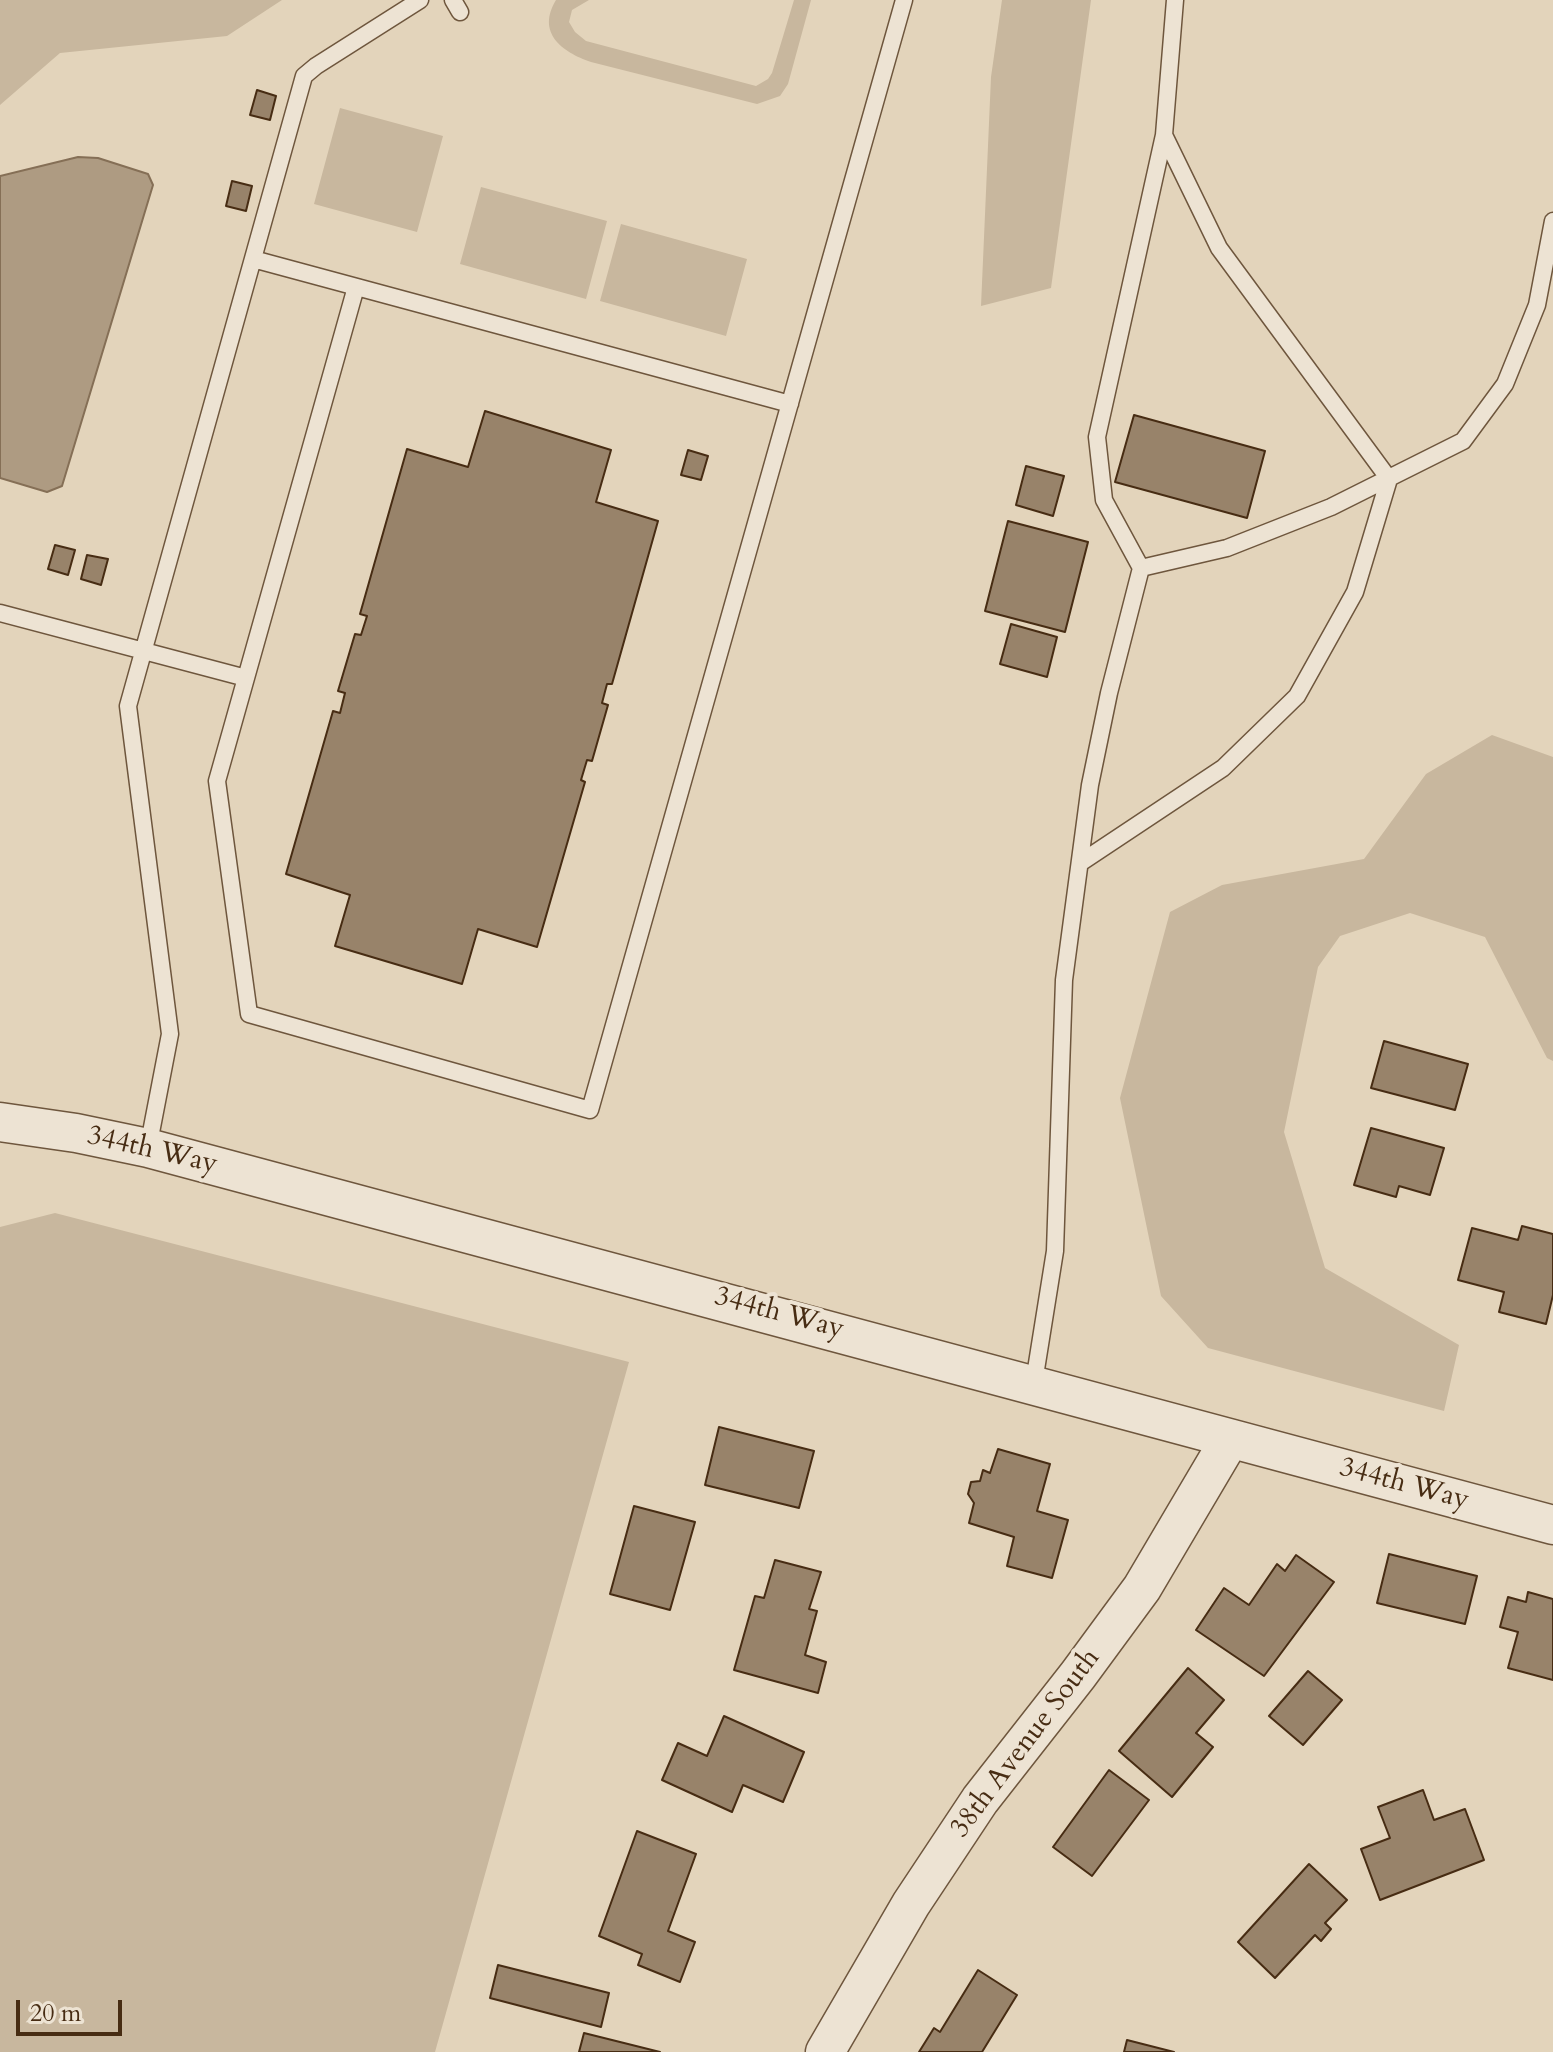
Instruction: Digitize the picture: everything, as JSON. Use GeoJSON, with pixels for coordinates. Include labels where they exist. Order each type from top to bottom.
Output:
{"type":"FeatureCollection","features":[{"type":"Feature","properties":{"kind":"street","name":"344th Way"},"geometry":{"type":"LineString","coordinates":[[0,1122],[60,1130],[148,1148],[1034,1382],[1230,1439],[1553,1525]]}},
{"type":"Feature","properties":{"kind":"street","name":"38th Avenue South"},"geometry":{"type":"LineString","coordinates":[[825,2052],[911,1904],[980,1800],[1142,1588],[1230,1439]]}},
{"type":"Feature","properties":{"kind":"lane"},"geometry":{"type":"LineString","coordinates":[[148,1148],[170,1034],[128,706],[304,76],[420,0]]}},
{"type":"Feature","properties":{"kind":"lane"},"geometry":{"type":"LineString","coordinates":[[356,287],[217,781],[249,1014],[590,1110],[904,0]]}},
{"type":"Feature","properties":{"kind":"lane"},"geometry":{"type":"LineString","coordinates":[[1034,1382],[1055,1251],[1064,980],[1090,785],[1109,693],[1141,568],[1104,500],[1097,437],[1164,135],[1175,0]]}},
{"type":"Feature","properties":{"kind":"lane"},"geometry":{"type":"LineString","coordinates":[[1164,135],[1219,248],[1389,479]]}},
{"type":"Feature","properties":{"kind":"lane"},"geometry":{"type":"LineString","coordinates":[[1141,568],[1227,548],[1331,507],[1463,441],[1505,384],[1537,305],[1553,221]]}},
{"type":"Feature","properties":{"kind":"lane"},"geometry":{"type":"LineString","coordinates":[[253,259],[790,404]]}},
{"type":"Feature","properties":{"kind":"lane"},"geometry":{"type":"LineString","coordinates":[[1080,863],[1223,768],[1297,696],[1355,592],[1389,479]]}},
{"type":"Feature","properties":{"kind":"lane"},"geometry":{"type":"LineString","coordinates":[[0,613],[246,678]]}},
{"type":"Feature","properties":{"kind":"shaded area"},"geometry":{"type":"Polygon","coordinates":[[[0,0],[282,0],[227,36],[60,53],[0,105],[0,0]]]}},
{"type":"Feature","properties":{"kind":"shaded area"},"geometry":{"type":"Polygon","coordinates":[[[556,0],[589,0],[572,10],[569,22],[586,41],[756,86],[772,73],[794,0],[811,0],[788,84],[780,96],[757,104],[591,62],[570,53],[555,40],[551,31],[549,22],[556,0]]]}},
{"type":"Feature","properties":{"kind":"shaded area"},"geometry":{"type":"Polygon","coordinates":[[[1002,0],[1091,0],[1051,288],[981,306],[991,77],[1002,0]]]}},
{"type":"Feature","properties":{"kind":"shaded area"},"geometry":{"type":"Polygon","coordinates":[[[340,108],[443,136],[417,232],[314,204],[340,108]]]}},
{"type":"Feature","properties":{"kind":"shaded area"},"geometry":{"type":"Polygon","coordinates":[[[78,157],[98,158],[148,174],[153,185],[62,486],[47,492],[0,478],[0,176],[78,157]]]}},
{"type":"Feature","properties":{"kind":"shaded area"},"geometry":{"type":"Polygon","coordinates":[[[481,187],[607,221],[586,299],[460,264],[481,187]]]}},
{"type":"Feature","properties":{"kind":"shaded area"},"geometry":{"type":"Polygon","coordinates":[[[621,224],[747,259],[726,336],[600,301],[621,224]]]}},
{"type":"Feature","properties":{"kind":"shaded area"},"geometry":{"type":"Polygon","coordinates":[[[1492,735],[1553,757],[1553,1061],[1547,1058],[1485,937],[1410,913],[1340,936],[1318,967],[1284,1132],[1325,1268],[1459,1345],[1444,1411],[1208,1348],[1161,1296],[1120,1098],[1170,912],[1222,885],[1364,859],[1426,774],[1492,735]]]}},
{"type":"Feature","properties":{"kind":"shaded area"},"geometry":{"type":"Polygon","coordinates":[[[55,1213],[629,1362],[435,2052],[0,2052],[0,1227],[55,1213]]]}},
{"type":"Feature","properties":{"kind":"building"},"geometry":{"type":"Polygon","coordinates":[[[257,90],[276,96],[270,120],[250,115],[257,90]]]}},
{"type":"Feature","properties":{"kind":"building"},"geometry":{"type":"Polygon","coordinates":[[[232,181],[252,186],[246,211],[226,206],[232,181]]]}},
{"type":"Feature","properties":{"kind":"building"},"geometry":{"type":"Polygon","coordinates":[[[485,411],[611,450],[596,502],[658,521],[612,684],[607,684],[602,703],[608,705],[592,761],[587,760],[581,780],[585,782],[537,947],[478,929],[462,984],[335,946],[350,895],[286,874],[333,711],[340,713],[345,693],[338,691],[355,634],[361,635],[367,616],[360,614],[407,449],[468,467],[485,411]]]}},
{"type":"Feature","properties":{"kind":"building"},"geometry":{"type":"Polygon","coordinates":[[[1134,415],[1265,451],[1247,518],[1115,482],[1134,415]]]}},
{"type":"Feature","properties":{"kind":"building"},"geometry":{"type":"Polygon","coordinates":[[[688,450],[708,456],[701,480],[681,475],[688,450]]]}},
{"type":"Feature","properties":{"kind":"building"},"geometry":{"type":"Polygon","coordinates":[[[1026,466],[1064,476],[1053,516],[1016,505],[1026,466]]]}},
{"type":"Feature","properties":{"kind":"building"},"geometry":{"type":"Polygon","coordinates":[[[1008,521],[1088,542],[1065,632],[985,611],[1008,521]]]}},
{"type":"Feature","properties":{"kind":"building"},"geometry":{"type":"Polygon","coordinates":[[[55,545],[75,550],[68,575],[48,569],[55,545]]]}},
{"type":"Feature","properties":{"kind":"building"},"geometry":{"type":"Polygon","coordinates":[[[87,555],[108,559],[101,585],[81,579],[87,555]]]}},
{"type":"Feature","properties":{"kind":"building"},"geometry":{"type":"Polygon","coordinates":[[[1011,624],[1057,637],[1047,677],[1000,664],[1011,624]]]}},
{"type":"Feature","properties":{"kind":"building"},"geometry":{"type":"Polygon","coordinates":[[[1384,1041],[1468,1064],[1455,1110],[1371,1088],[1384,1041]]]}},
{"type":"Feature","properties":{"kind":"building"},"geometry":{"type":"Polygon","coordinates":[[[1371,1128],[1444,1148],[1430,1195],[1399,1186],[1396,1197],[1354,1185],[1371,1128]]]}},
{"type":"Feature","properties":{"kind":"building"},"geometry":{"type":"Polygon","coordinates":[[[1522,1226],[1553,1234],[1553,1295],[1546,1324],[1499,1312],[1504,1292],[1458,1280],[1472,1228],[1518,1240],[1522,1226]]]}},
{"type":"Feature","properties":{"kind":"building"},"geometry":{"type":"Polygon","coordinates":[[[719,1427],[814,1451],[799,1508],[705,1485],[719,1427]]]}},
{"type":"Feature","properties":{"kind":"building"},"geometry":{"type":"Polygon","coordinates":[[[998,1449],[1050,1464],[1037,1511],[1068,1520],[1052,1578],[1007,1566],[1014,1537],[969,1523],[974,1503],[968,1494],[971,1482],[980,1481],[983,1470],[990,1473],[998,1449]]]}},
{"type":"Feature","properties":{"kind":"building"},"geometry":{"type":"Polygon","coordinates":[[[634,1506],[695,1522],[670,1610],[610,1594],[634,1506]]]}},
{"type":"Feature","properties":{"kind":"building"},"geometry":{"type":"Polygon","coordinates":[[[1389,1554],[1477,1576],[1465,1624],[1377,1603],[1389,1554]]]}},
{"type":"Feature","properties":{"kind":"building"},"geometry":{"type":"Polygon","coordinates":[[[1296,1555],[1334,1582],[1264,1676],[1196,1630],[1224,1588],[1249,1605],[1277,1564],[1285,1571],[1296,1555]]]}},
{"type":"Feature","properties":{"kind":"building"},"geometry":{"type":"Polygon","coordinates":[[[775,1560],[821,1572],[809,1609],[817,1611],[805,1655],[826,1662],[818,1693],[734,1670],[755,1596],[764,1598],[775,1560]]]}},
{"type":"Feature","properties":{"kind":"building"},"geometry":{"type":"Polygon","coordinates":[[[1528,1592],[1553,1599],[1553,1680],[1508,1668],[1518,1632],[1500,1627],[1508,1597],[1526,1602],[1528,1592]]]}},
{"type":"Feature","properties":{"kind":"building"},"geometry":{"type":"Polygon","coordinates":[[[1188,1668],[1224,1700],[1196,1733],[1213,1747],[1172,1797],[1119,1751],[1188,1668]]]}},
{"type":"Feature","properties":{"kind":"building"},"geometry":{"type":"Polygon","coordinates":[[[1308,1671],[1342,1700],[1303,1745],[1269,1716],[1308,1671]]]}},
{"type":"Feature","properties":{"kind":"building"},"geometry":{"type":"Polygon","coordinates":[[[724,1716],[804,1752],[783,1802],[743,1785],[732,1812],[662,1780],[678,1743],[707,1756],[724,1716]]]}},
{"type":"Feature","properties":{"kind":"building"},"geometry":{"type":"Polygon","coordinates":[[[1109,1770],[1149,1800],[1092,1876],[1053,1847],[1109,1770]]]}},
{"type":"Feature","properties":{"kind":"building"},"geometry":{"type":"Polygon","coordinates":[[[1423,1790],[1434,1820],[1465,1809],[1484,1860],[1380,1900],[1361,1849],[1390,1838],[1378,1807],[1423,1790]]]}},
{"type":"Feature","properties":{"kind":"building"},"geometry":{"type":"Polygon","coordinates":[[[637,1831],[696,1854],[668,1931],[695,1942],[680,1982],[638,1965],[642,1954],[599,1936],[637,1831]]]}},
{"type":"Feature","properties":{"kind":"building"},"geometry":{"type":"Polygon","coordinates":[[[1309,1864],[1347,1900],[1325,1923],[1331,1929],[1321,1941],[1315,1935],[1275,1978],[1238,1942],[1309,1864]]]}},
{"type":"Feature","properties":{"kind":"building"},"geometry":{"type":"Polygon","coordinates":[[[498,1965],[609,1993],[601,2027],[490,1998],[498,1965]]]}},
{"type":"Feature","properties":{"kind":"building"},"geometry":{"type":"Polygon","coordinates":[[[978,1970],[1017,1995],[982,2052],[919,2052],[934,2028],[940,2032],[978,1970]]]}},
{"type":"Feature","properties":{"kind":"building"},"geometry":{"type":"Polygon","coordinates":[[[584,2033],[660,2052],[579,2052],[584,2033]]]}},
{"type":"Feature","properties":{"kind":"building"},"geometry":{"type":"Polygon","coordinates":[[[1127,2040],[1174,2052],[1124,2052],[1127,2040]]]}}]}
